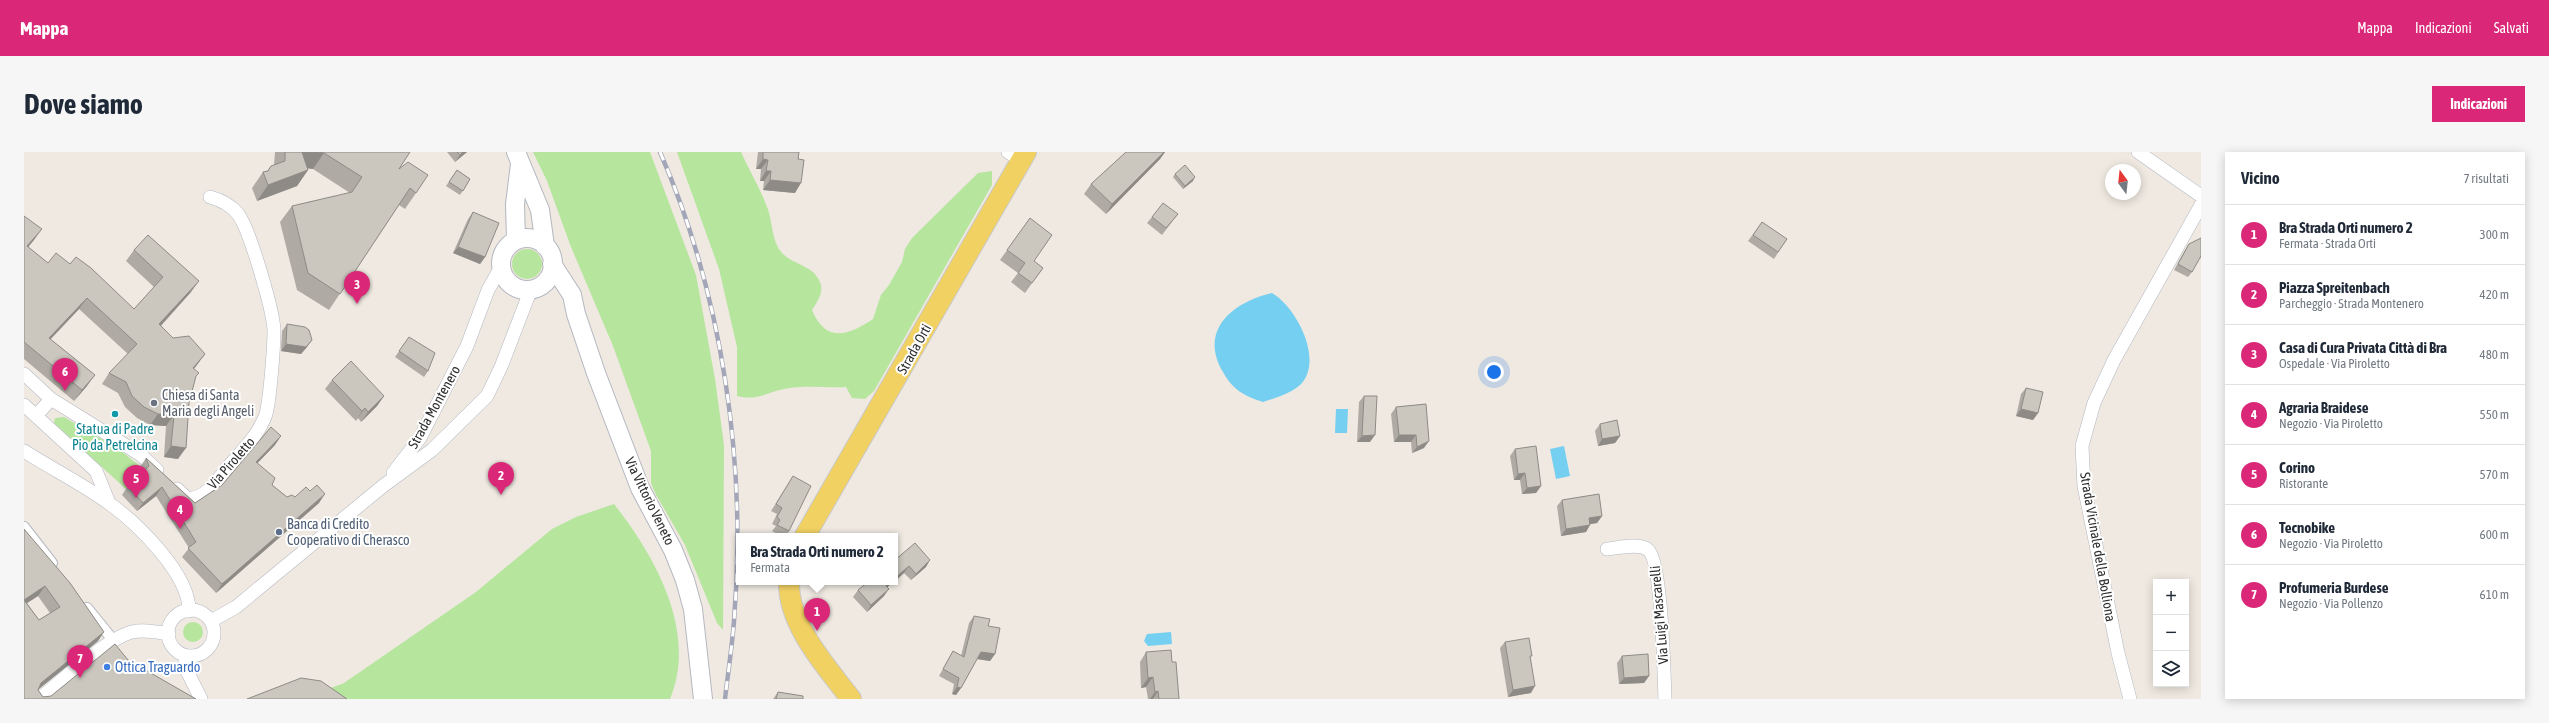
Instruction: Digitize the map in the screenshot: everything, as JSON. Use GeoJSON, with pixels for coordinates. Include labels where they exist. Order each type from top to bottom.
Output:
{"type":"FeatureCollection","features":[{"type":"Feature","properties":{"kind":"main road","name":"Strada Orti"},"geometry":{"type":"LineString","coordinates":[[808,533],[1018,155]]}},
{"type":"Feature","properties":{"kind":"main road"},"geometry":{"type":"LineString","coordinates":[[516,240],[518,158]]}},
{"type":"Feature","properties":{"kind":"main road"},"geometry":{"type":"LineString","coordinates":[[518,158],[540,210],[545,246],[552,264],[549,277],[535,288],[523,289],[508,282],[501,267],[504,251],[516,240],[532,238],[545,246]]}},
{"type":"Feature","properties":{"kind":"main road","name":"Via Vittorio Veneto"},"geometry":{"type":"LineString","coordinates":[[552,264],[572,295],[576,314],[640,488],[673,550],[685,580],[693,609],[701,670],[703,699]]}},
{"type":"Feature","properties":{"kind":"main road","name":"Via Vittorio Veneto"},"geometry":{"type":"LineString","coordinates":[[535,288],[557,294],[569,304],[576,314]]}},
{"type":"Feature","properties":{"kind":"main road"},"geometry":{"type":"LineString","coordinates":[[789,585],[788,593],[795,615],[805,636],[851,699]]}},
{"type":"Feature","properties":{"kind":"main road","name":"Via Vittorio Veneto"},"geometry":{"type":"LineString","coordinates":[[692,699],[701,670]]}},
{"type":"Feature","properties":{"kind":"street"},"geometry":{"type":"LineString","coordinates":[[2138,152],[2201,196]]}},
{"type":"Feature","properties":{"kind":"street","name":"Via Piroletto"},"geometry":{"type":"LineString","coordinates":[[24,374],[51,399],[141,455],[188,499],[199,498],[211,488],[260,429],[266,413],[274,330],[272,314],[246,232],[238,214],[223,201],[210,198]]}},
{"type":"Feature","properties":{"kind":"street","name":"Strada Vicinale della Bolliona"},"geometry":{"type":"LineString","coordinates":[[2130,699],[2118,653],[2084,486],[2082,446],[2094,403],[2114,360],[2201,205]]}},
{"type":"Feature","properties":{"kind":"street","name":"Strada Montenero"},"geometry":{"type":"LineString","coordinates":[[383,486],[420,438],[466,346],[488,290],[501,267]]}},
{"type":"Feature","properties":{"kind":"street","name":"Strada Montenero"},"geometry":{"type":"LineString","coordinates":[[383,486],[432,450],[487,396],[501,368],[535,288]]}},
{"type":"Feature","properties":{"kind":"street"},"geometry":{"type":"LineString","coordinates":[[36,416],[51,399]]}},
{"type":"Feature","properties":{"kind":"street"},"geometry":{"type":"LineString","coordinates":[[24,405],[96,471],[109,503]]}},
{"type":"Feature","properties":{"kind":"street"},"geometry":{"type":"LineString","coordinates":[[24,451],[109,503],[127,518],[176,570],[187,590],[189,611]]}},
{"type":"Feature","properties":{"kind":"street"},"geometry":{"type":"LineString","coordinates":[[211,621],[236,607],[383,486]]}},
{"type":"Feature","properties":{"kind":"street"},"geometry":{"type":"LineString","coordinates":[[24,527],[56,569]]}},
{"type":"Feature","properties":{"kind":"street","name":"Via Luigi Mascarelli"},"geometry":{"type":"LineString","coordinates":[[1608,549],[1640,546],[1647,549],[1654,557],[1658,578],[1665,699]]}},
{"type":"Feature","properties":{"kind":"street"},"geometry":{"type":"LineString","coordinates":[[80,599],[113,640]]}},
{"type":"Feature","properties":{"kind":"street"},"geometry":{"type":"LineString","coordinates":[[189,611],[202,613],[211,621],[214,634],[209,647],[198,655],[184,655],[173,647],[169,634],[172,621],[177,616],[189,611]]}},
{"type":"Feature","properties":{"kind":"street"},"geometry":{"type":"LineString","coordinates":[[39,699],[113,640],[122,635],[143,630],[169,634]]}},
{"type":"Feature","properties":{"kind":"street"},"geometry":{"type":"LineString","coordinates":[[184,655],[187,671],[201,699]]}},
{"type":"Feature","properties":{"kind":"green space"},"geometry":{"type":"Polygon","coordinates":[[[533,152],[650,152],[696,275],[715,379],[724,445],[723,630],[717,623],[685,545],[655,493],[651,483],[651,451],[613,346],[571,247],[547,181],[533,152]]]}},
{"type":"Feature","properties":{"kind":"green space"},"geometry":{"type":"Polygon","coordinates":[[[677,152],[741,152],[767,207],[778,248],[787,257],[814,273],[818,278],[821,285],[821,291],[818,301],[812,310],[824,328],[831,332],[839,333],[855,329],[873,319],[881,295],[889,285],[902,262],[905,249],[912,238],[978,173],[992,171],[992,185],[874,391],[865,399],[852,398],[846,387],[792,388],[751,398],[737,396],[737,347],[719,269],[677,152]]]}},
{"type":"Feature","properties":{"kind":"green space"},"geometry":{"type":"Polygon","coordinates":[[[527,249],[533,250],[541,258],[541,270],[533,278],[527,279],[521,278],[513,270],[512,264],[513,258],[521,250],[527,249]]]}},
{"type":"Feature","properties":{"kind":"green space"},"geometry":{"type":"Polygon","coordinates":[[[64,417],[120,450],[146,471],[127,490],[54,423],[55,418],[64,417]]]}},
{"type":"Feature","properties":{"kind":"green space"},"geometry":{"type":"Polygon","coordinates":[[[614,504],[644,547],[668,596],[675,622],[679,648],[677,674],[670,699],[345,699],[331,688],[344,683],[476,592],[552,529],[576,517],[614,504]]]}},
{"type":"Feature","properties":{"kind":"green space"},"geometry":{"type":"Polygon","coordinates":[[[193,622],[200,625],[203,632],[200,639],[193,642],[186,639],[183,632],[186,625],[193,622]]]}},
{"type":"Feature","properties":{"kind":"water"},"geometry":{"type":"Polygon","coordinates":[[[1272,293],[1290,309],[1298,321],[1308,347],[1310,360],[1308,373],[1298,387],[1284,395],[1263,402],[1245,395],[1235,388],[1223,372],[1216,357],[1215,343],[1217,331],[1224,320],[1233,311],[1244,303],[1272,293]]]}},
{"type":"Feature","properties":{"kind":"water"},"geometry":{"type":"Polygon","coordinates":[[[1336,409],[1348,409],[1347,433],[1335,433],[1336,409]]]}},
{"type":"Feature","properties":{"kind":"water"},"geometry":{"type":"Polygon","coordinates":[[[1564,446],[1570,476],[1556,479],[1550,449],[1564,446]]]}},
{"type":"Feature","properties":{"kind":"water"},"geometry":{"type":"Polygon","coordinates":[[[1171,632],[1172,644],[1148,646],[1144,641],[1147,634],[1171,632]]]}},
{"type":"Feature","properties":{"kind":"building"},"geometry":{"type":"Polygon","coordinates":[[[285,152],[302,152],[308,170],[268,185],[263,172],[268,171],[271,166],[285,161],[285,152]]]}},
{"type":"Feature","properties":{"kind":"building"},"geometry":{"type":"Polygon","coordinates":[[[318,152],[410,152],[399,169],[408,162],[428,175],[416,193],[410,188],[340,294],[308,273],[292,206],[352,192],[362,177],[324,153],[318,152]]]}},
{"type":"Feature","properties":{"kind":"building"},"geometry":{"type":"Polygon","coordinates":[[[763,152],[799,152],[798,159],[804,160],[801,183],[770,180],[771,171],[766,171],[768,160],[763,159],[763,152]]]}},
{"type":"Feature","properties":{"kind":"building"},"geometry":{"type":"Polygon","coordinates":[[[1126,152],[1164,152],[1112,204],[1091,184],[1126,152]]]}},
{"type":"Feature","properties":{"kind":"building"},"geometry":{"type":"Polygon","coordinates":[[[1185,165],[1195,177],[1185,186],[1175,174],[1185,165]]]}},
{"type":"Feature","properties":{"kind":"building"},"geometry":{"type":"Polygon","coordinates":[[[457,170],[470,179],[463,191],[449,182],[457,170]]]}},
{"type":"Feature","properties":{"kind":"building"},"geometry":{"type":"Polygon","coordinates":[[[1163,203],[1178,214],[1166,228],[1152,217],[1163,203]]]}},
{"type":"Feature","properties":{"kind":"building"},"geometry":{"type":"Polygon","coordinates":[[[473,212],[499,223],[485,257],[458,247],[473,212]]]}},
{"type":"Feature","properties":{"kind":"building"},"geometry":{"type":"Polygon","coordinates":[[[24,216],[42,229],[27,246],[48,263],[56,253],[70,264],[76,257],[91,268],[134,309],[163,277],[134,250],[148,235],[199,281],[159,324],[173,338],[189,336],[205,354],[193,368],[199,373],[196,376],[189,403],[186,448],[171,446],[174,415],[158,414],[144,407],[132,396],[126,382],[109,373],[137,344],[87,298],[49,338],[95,375],[82,390],[24,342],[24,216]]]}},
{"type":"Feature","properties":{"kind":"building"},"geometry":{"type":"Polygon","coordinates":[[[1030,218],[1052,235],[1034,261],[1043,268],[1032,283],[1018,273],[1025,263],[1007,250],[1030,218]]]}},
{"type":"Feature","properties":{"kind":"building"},"geometry":{"type":"Polygon","coordinates":[[[1762,222],[1787,239],[1778,252],[1753,235],[1762,222]]]}},
{"type":"Feature","properties":{"kind":"building"},"geometry":{"type":"Polygon","coordinates":[[[2201,238],[2201,256],[2192,272],[2178,264],[2189,244],[2201,238]]]}},
{"type":"Feature","properties":{"kind":"building"},"geometry":{"type":"Polygon","coordinates":[[[287,324],[305,327],[309,330],[312,340],[306,347],[286,344],[287,324]]]}},
{"type":"Feature","properties":{"kind":"building"},"geometry":{"type":"Polygon","coordinates":[[[409,337],[435,353],[428,371],[399,351],[409,337]]]}},
{"type":"Feature","properties":{"kind":"building"},"geometry":{"type":"Polygon","coordinates":[[[351,361],[384,396],[368,412],[365,408],[362,411],[332,380],[351,361]]]}},
{"type":"Feature","properties":{"kind":"building"},"geometry":{"type":"Polygon","coordinates":[[[2026,388],[2043,392],[2038,413],[2021,409],[2026,388]]]}},
{"type":"Feature","properties":{"kind":"building"},"geometry":{"type":"Polygon","coordinates":[[[1364,396],[1377,396],[1375,435],[1362,436],[1364,396]]]}},
{"type":"Feature","properties":{"kind":"building"},"geometry":{"type":"Polygon","coordinates":[[[1426,404],[1429,441],[1417,447],[1416,435],[1399,435],[1396,407],[1426,404]]]}},
{"type":"Feature","properties":{"kind":"building"},"geometry":{"type":"Polygon","coordinates":[[[1617,420],[1620,436],[1602,439],[1600,424],[1617,420]]]}},
{"type":"Feature","properties":{"kind":"building"},"geometry":{"type":"Polygon","coordinates":[[[271,427],[281,436],[256,462],[275,478],[272,485],[287,497],[292,495],[295,497],[306,487],[310,491],[317,485],[325,494],[222,584],[188,548],[196,542],[162,487],[143,503],[128,486],[149,466],[146,458],[195,503],[222,485],[271,427]]]}},
{"type":"Feature","properties":{"kind":"building"},"geometry":{"type":"Polygon","coordinates":[[[1536,446],[1541,486],[1527,488],[1525,473],[1518,474],[1515,449],[1536,446]]]}},
{"type":"Feature","properties":{"kind":"building"},"geometry":{"type":"Polygon","coordinates":[[[793,476],[811,486],[789,531],[777,525],[780,520],[777,517],[782,508],[776,504],[793,476]]]}},
{"type":"Feature","properties":{"kind":"building"},"geometry":{"type":"Polygon","coordinates":[[[1599,494],[1602,516],[1589,518],[1590,525],[1566,529],[1562,500],[1599,494]]]}},
{"type":"Feature","properties":{"kind":"building"},"geometry":{"type":"Polygon","coordinates":[[[24,529],[70,583],[104,632],[41,683],[38,690],[43,697],[51,696],[115,644],[128,660],[196,699],[24,699],[24,529]],[[45,586],[24,600],[39,620],[60,607],[45,586]]]}},
{"type":"Feature","properties":{"kind":"building"},"geometry":{"type":"Polygon","coordinates":[[[915,543],[930,560],[916,574],[909,566],[898,575],[898,557],[915,543]]]}},
{"type":"Feature","properties":{"kind":"building"},"geometry":{"type":"Polygon","coordinates":[[[864,585],[887,585],[886,586],[889,589],[871,605],[858,590],[864,585]]]}},
{"type":"Feature","properties":{"kind":"building"},"geometry":{"type":"Polygon","coordinates":[[[974,616],[990,619],[988,626],[1000,628],[995,654],[981,652],[961,688],[957,687],[959,678],[943,669],[953,651],[964,657],[974,616]]]}},
{"type":"Feature","properties":{"kind":"building"},"geometry":{"type":"Polygon","coordinates":[[[1529,638],[1532,656],[1530,656],[1535,686],[1513,690],[1505,642],[1529,638]]]}},
{"type":"Feature","properties":{"kind":"building"},"geometry":{"type":"Polygon","coordinates":[[[1171,650],[1172,662],[1176,662],[1179,699],[1159,699],[1158,691],[1155,692],[1153,677],[1148,678],[1146,652],[1171,650]]]}},
{"type":"Feature","properties":{"kind":"building"},"geometry":{"type":"Polygon","coordinates":[[[1648,654],[1649,676],[1624,678],[1622,656],[1648,654]]]}},
{"type":"Feature","properties":{"kind":"building"},"geometry":{"type":"Polygon","coordinates":[[[301,678],[321,681],[347,699],[247,699],[301,678]]]}},
{"type":"Feature","properties":{"kind":"building"},"geometry":{"type":"Polygon","coordinates":[[[778,692],[803,696],[803,699],[776,699],[778,692]]]}},
{"type":"Feature","properties":{"kind":"railway"},"geometry":{"type":"LineString","coordinates":[[660,152],[682,207],[700,264],[715,323],[726,382],[733,442],[737,502],[737,533]]}},
{"type":"Feature","properties":{"kind":"railway"},"geometry":{"type":"LineString","coordinates":[[725,699],[733,631],[736,579]]}},
{"type":"Feature","properties":{"kind":"place","name":"Casa di Cura Privata Città di Bra"},"geometry":{"type":"Point","coordinates":[357,304]}},
{"type":"Feature","properties":{"kind":"place","name":"Tecnobike"},"geometry":{"type":"Point","coordinates":[65,391]}},
{"type":"Feature","properties":{"kind":"place","name":"Chiesa di Santa Maria degli Angeli"},"geometry":{"type":"Point","coordinates":[154,403]}},
{"type":"Feature","properties":{"kind":"place","name":"Statua di Padre Pio da Petrelcina"},"geometry":{"type":"Point","coordinates":[115,414]}},
{"type":"Feature","properties":{"kind":"place","name":"Piazza Spreitenbach"},"geometry":{"type":"Point","coordinates":[501,495]}},
{"type":"Feature","properties":{"kind":"place","name":"Corino"},"geometry":{"type":"Point","coordinates":[136,498]}},
{"type":"Feature","properties":{"kind":"place","name":"Agraria Braidese"},"geometry":{"type":"Point","coordinates":[180,529]}},
{"type":"Feature","properties":{"kind":"place","name":"Banca di Credito Cooperativo di Cherasco"},"geometry":{"type":"Point","coordinates":[279,532]}},
{"type":"Feature","properties":{"kind":"place","name":"Bra Strada Orti numero 2"},"geometry":{"type":"Point","coordinates":[817,631]}},
{"type":"Feature","properties":{"kind":"place","name":"Ottica Traguardo"},"geometry":{"type":"Point","coordinates":[107,667]}},
{"type":"Feature","properties":{"kind":"place","name":"Profumeria Burdese"},"geometry":{"type":"Point","coordinates":[80,678]}}]}
